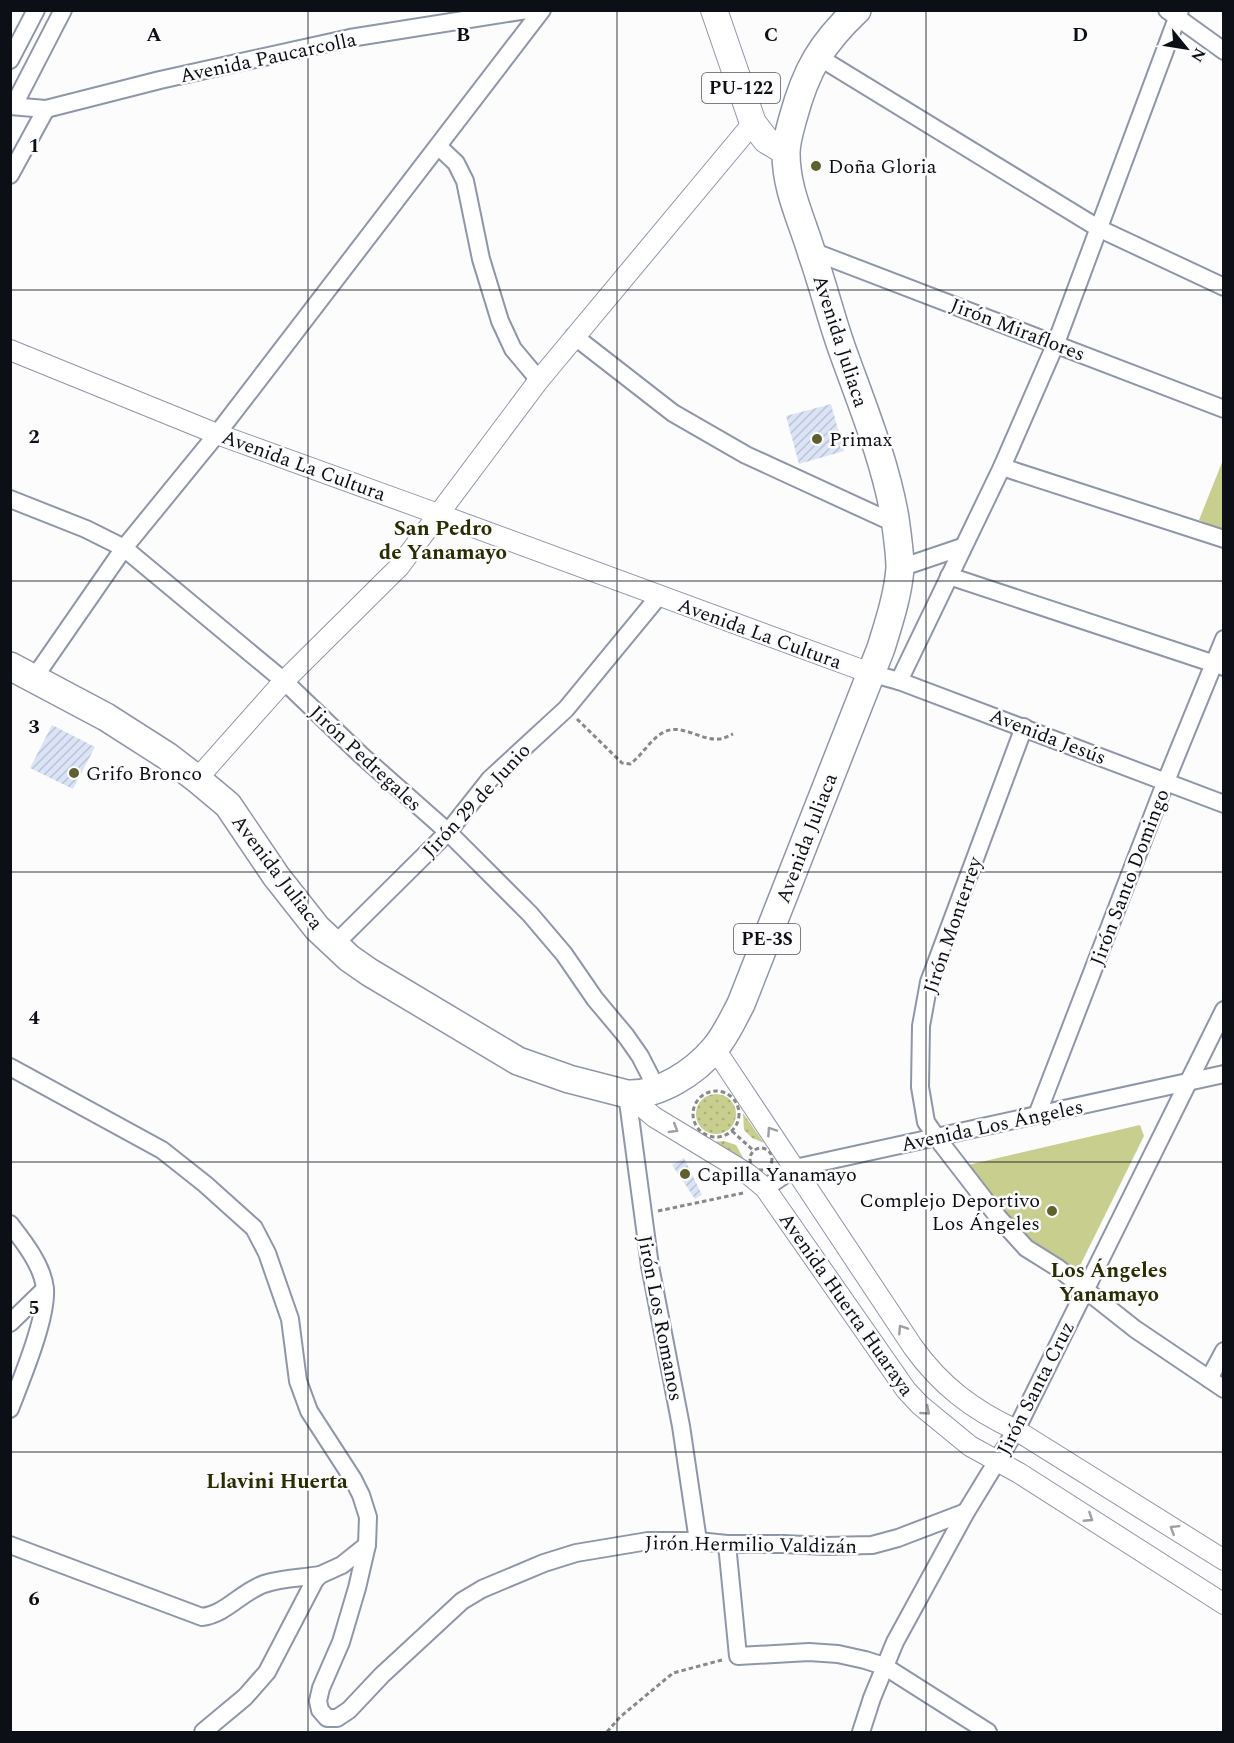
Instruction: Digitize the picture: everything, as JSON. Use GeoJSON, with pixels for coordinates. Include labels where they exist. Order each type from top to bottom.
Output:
{"type":"FeatureCollection","features":[{"type":"Feature","properties":{"kind":"highway","name":"Avenida Juliaca"},"geometry":{"type":"LineString","coordinates":[[22,672],[106,717],[198,779],[228,806],[276,876],[317,928],[349,958],[391,986],[518,1061],[568,1079],[627,1094],[640,1095],[657,1089],[688,1072],[715,1049],[741,1004],[889,624],[900,568],[890,490],[881,458],[835,330],[812,251],[795,208],[789,187],[786,152],[801,88],[817,56],[857,10]]}},
{"type":"Feature","properties":{"kind":"main road","name":"PU-122"},"geometry":{"type":"LineString","coordinates":[[714,10],[753,123],[766,140],[786,152]]}},
{"type":"Feature","properties":{"kind":"street"},"geometry":{"type":"LineString","coordinates":[[10,60],[36,10]]}},
{"type":"Feature","properties":{"kind":"street"},"geometry":{"type":"LineString","coordinates":[[12,106],[63,10]]}},
{"type":"Feature","properties":{"kind":"street","name":"Avenida Paucarcolla"},"geometry":{"type":"LineString","coordinates":[[12,106],[46,109],[160,80],[350,39],[527,10]]}},
{"type":"Feature","properties":{"kind":"street"},"geometry":{"type":"LineString","coordinates":[[22,672],[217,434],[543,10]]}},
{"type":"Feature","properties":{"kind":"street"},"geometry":{"type":"LineString","coordinates":[[899,681],[1002,467],[1056,343],[1175,14],[1224,51]]}},
{"type":"Feature","properties":{"kind":"street"},"geometry":{"type":"LineString","coordinates":[[817,56],[1098,228],[1224,287]]}},
{"type":"Feature","properties":{"kind":"street"},"geometry":{"type":"LineString","coordinates":[[11,173],[46,109]]}},
{"type":"Feature","properties":{"kind":"street"},"geometry":{"type":"LineString","coordinates":[[198,779],[284,681],[399,567],[574,336],[753,123]]}},
{"type":"Feature","properties":{"kind":"street"},"geometry":{"type":"LineString","coordinates":[[439,147],[456,163],[465,182],[481,259],[500,321],[513,349],[539,380]]}},
{"type":"Feature","properties":{"kind":"street","name":"Jirón Miraflores"},"geometry":{"type":"LineString","coordinates":[[812,251],[1224,409]]}},
{"type":"Feature","properties":{"kind":"street"},"geometry":{"type":"LineString","coordinates":[[574,336],[673,413],[746,455],[896,524]]}},
{"type":"Feature","properties":{"kind":"street","name":"Avenida La Cultura"},"geometry":{"type":"LineString","coordinates":[[10,350],[217,434],[870,674]]}},
{"type":"Feature","properties":{"kind":"street"},"geometry":{"type":"LineString","coordinates":[[1002,467],[1224,539]]}},
{"type":"Feature","properties":{"kind":"street","name":"Jirón Pedregales"},"geometry":{"type":"LineString","coordinates":[[10,499],[86,529],[124,549],[284,681],[361,755],[448,832],[530,914],[564,954],[595,999],[631,1042],[657,1089]]}},
{"type":"Feature","properties":{"kind":"street"},"geometry":{"type":"LineString","coordinates":[[900,568],[962,547]]}},
{"type":"Feature","properties":{"kind":"street"},"geometry":{"type":"LineString","coordinates":[[948,576],[1219,665]]}},
{"type":"Feature","properties":{"kind":"street","name":"Jirón 29 de Junio"},"geometry":{"type":"LineString","coordinates":[[334,945],[448,832],[490,779],[566,709],[659,596]]}},
{"type":"Feature","properties":{"kind":"street","name":"Jirón Santo Domingo"},"geometry":{"type":"LineString","coordinates":[[1036,1115],[1166,781],[1219,665],[1224,639]]}},
{"type":"Feature","properties":{"kind":"street","name":"Avenida Jesús"},"geometry":{"type":"LineString","coordinates":[[870,674],[899,681],[1224,804]]}},
{"type":"Feature","properties":{"kind":"street","name":"Jirón Monterrey"},"geometry":{"type":"LineString","coordinates":[[1024,727],[935,964],[924,1004],[919,1057],[920,1087],[926,1122],[1012,1235],[1026,1248],[1135,1329],[1224,1389]]}},
{"type":"Feature","properties":{"kind":"street","name":"Jirón Santa Cruz"},"geometry":{"type":"LineString","coordinates":[[861,1732],[884,1666],[906,1619],[966,1512],[1016,1430],[1224,1010]]}},
{"type":"Feature","properties":{"kind":"street","name":"Avenida Huerta Huaraya"},"geometry":{"type":"LineString","coordinates":[[715,1049],[932,1372],[954,1393],[981,1412],[1016,1430],[1224,1560]]}},
{"type":"Feature","properties":{"kind":"street","name":"Jirón Hermilio Valdizán"},"geometry":{"type":"LineString","coordinates":[[10,1067],[162,1150],[205,1184],[254,1228],[267,1253],[290,1319],[298,1381],[309,1411],[361,1495],[368,1517],[367,1545],[349,1618],[318,1701],[320,1710],[327,1718],[338,1718],[349,1710],[382,1675],[445,1616],[482,1588],[511,1575],[576,1553],[648,1541],[825,1546],[872,1545],[898,1538],[966,1512]]}},
{"type":"Feature","properties":{"kind":"street","name":"Avenida Los Ángeles"},"geometry":{"type":"LineString","coordinates":[[765,1188],[795,1168],[1224,1074]]}},
{"type":"Feature","properties":{"kind":"street","name":"Avenida Huerta Huaraya"},"geometry":{"type":"LineString","coordinates":[[627,1094],[654,1117],[748,1174],[765,1188],[912,1397],[970,1446],[998,1460],[1224,1604]]}},
{"type":"Feature","properties":{"kind":"street","name":"Jirón Los Romanos"},"geometry":{"type":"LineString","coordinates":[[627,1094],[650,1266],[681,1426],[698,1541]]}},
{"type":"Feature","properties":{"kind":"street"},"geometry":{"type":"LineString","coordinates":[[10,1224],[23,1240],[39,1270],[45,1289],[42,1314],[10,1409]]}},
{"type":"Feature","properties":{"kind":"street"},"geometry":{"type":"LineString","coordinates":[[10,1323],[45,1289]]}},
{"type":"Feature","properties":{"kind":"street"},"geometry":{"type":"LineString","coordinates":[[1209,1378],[1224,1351]]}},
{"type":"Feature","properties":{"kind":"street"},"geometry":{"type":"LineString","coordinates":[[727,1544],[738,1656],[809,1652],[838,1654],[884,1666],[988,1732]]}},
{"type":"Feature","properties":{"kind":"street"},"geometry":{"type":"LineString","coordinates":[[10,1545],[202,1617],[214,1616],[240,1595],[265,1583],[320,1575],[342,1565],[367,1545]]}},
{"type":"Feature","properties":{"kind":"street"},"geometry":{"type":"LineString","coordinates":[[203,1732],[245,1697],[267,1672],[315,1580],[320,1575]]}},
{"type":"Feature","properties":{"kind":"path"},"geometry":{"type":"LineString","coordinates":[[566,709],[622,763],[630,764],[639,759],[657,736],[667,730],[679,729],[711,739],[721,739],[733,734]]}},
{"type":"Feature","properties":{"kind":"path"},"geometry":{"type":"LineString","coordinates":[[719,1090],[732,1097],[739,1110],[737,1125],[732,1131],[720,1137],[706,1135],[700,1131],[693,1119],[694,1104],[699,1098],[711,1091],[719,1090]]}},
{"type":"Feature","properties":{"kind":"path"},"geometry":{"type":"LineString","coordinates":[[732,1131],[753,1150]]}},
{"type":"Feature","properties":{"kind":"path"},"geometry":{"type":"LineString","coordinates":[[759,1147],[768,1150],[772,1159],[770,1166],[764,1170],[753,1167],[749,1157],[753,1150],[759,1147]]}},
{"type":"Feature","properties":{"kind":"path"},"geometry":{"type":"LineString","coordinates":[[642,1215],[765,1188]]}},
{"type":"Feature","properties":{"kind":"path"},"geometry":{"type":"LineString","coordinates":[[607,1732],[620,1717],[673,1673],[738,1656]]}},
{"type":"Feature","properties":{"kind":"green space"},"geometry":{"type":"Polygon","coordinates":[[[1223,460],[1223,530],[1199,520],[1223,460]]]}},
{"type":"Feature","properties":{"kind":"green space"},"geometry":{"type":"Polygon","coordinates":[[[716,1094],[730,1100],[736,1114],[730,1128],[716,1134],[702,1128],[696,1114],[702,1100],[716,1094]]]}},
{"type":"Feature","properties":{"kind":"green space"},"geometry":{"type":"Polygon","coordinates":[[[743,1113],[764,1143],[752,1138],[744,1130],[743,1113]]]}},
{"type":"Feature","properties":{"kind":"green space","name":"Complejo Deportivo Los Ángeles"},"geometry":{"type":"Polygon","coordinates":[[[1140,1125],[1144,1136],[1071,1284],[1028,1251],[968,1165],[1140,1125]]]}},
{"type":"Feature","properties":{"kind":"green space"},"geometry":{"type":"Polygon","coordinates":[[[724,1141],[736,1145],[746,1163],[712,1142],[724,1141]]]}},
{"type":"Feature","properties":{"kind":"building"},"geometry":{"type":"Polygon","coordinates":[[[831,404],[844,451],[799,464],[786,416],[831,404]]]}},
{"type":"Feature","properties":{"kind":"building"},"geometry":{"type":"Polygon","coordinates":[[[52,725],[95,747],[73,789],[30,768],[52,725]]]}},
{"type":"Feature","properties":{"kind":"building","name":"Capilla Yanamayo"},"geometry":{"type":"Polygon","coordinates":[[[684,1158],[702,1195],[695,1199],[672,1165],[684,1158]]]}},
{"type":"Feature","properties":{"kind":"place","name":"Doña Gloria"},"geometry":{"type":"Point","coordinates":[816,166]}},
{"type":"Feature","properties":{"kind":"place","name":"Primax"},"geometry":{"type":"Point","coordinates":[817,439]}},
{"type":"Feature","properties":{"kind":"place","name":"Grifo Bronco"},"geometry":{"type":"Point","coordinates":[74,773]}},
{"type":"Feature","properties":{"kind":"place","name":"Capilla Yanamayo"},"geometry":{"type":"Point","coordinates":[685,1174]}},
{"type":"Feature","properties":{"kind":"place","name":"Complejo Deportivo Los Ángeles"},"geometry":{"type":"Point","coordinates":[1052,1211]}},
{"type":"Feature","properties":{"kind":"district","name":"San Pedro de Yanamayo"},"geometry":{"type":"Point","coordinates":[443,540]}},
{"type":"Feature","properties":{"kind":"district","name":"Los Ángeles Yanamayo"},"geometry":{"type":"Point","coordinates":[1109,1282]}},
{"type":"Feature","properties":{"kind":"district","name":"Llavini Huerta"},"geometry":{"type":"Point","coordinates":[277,1481]}}]}
